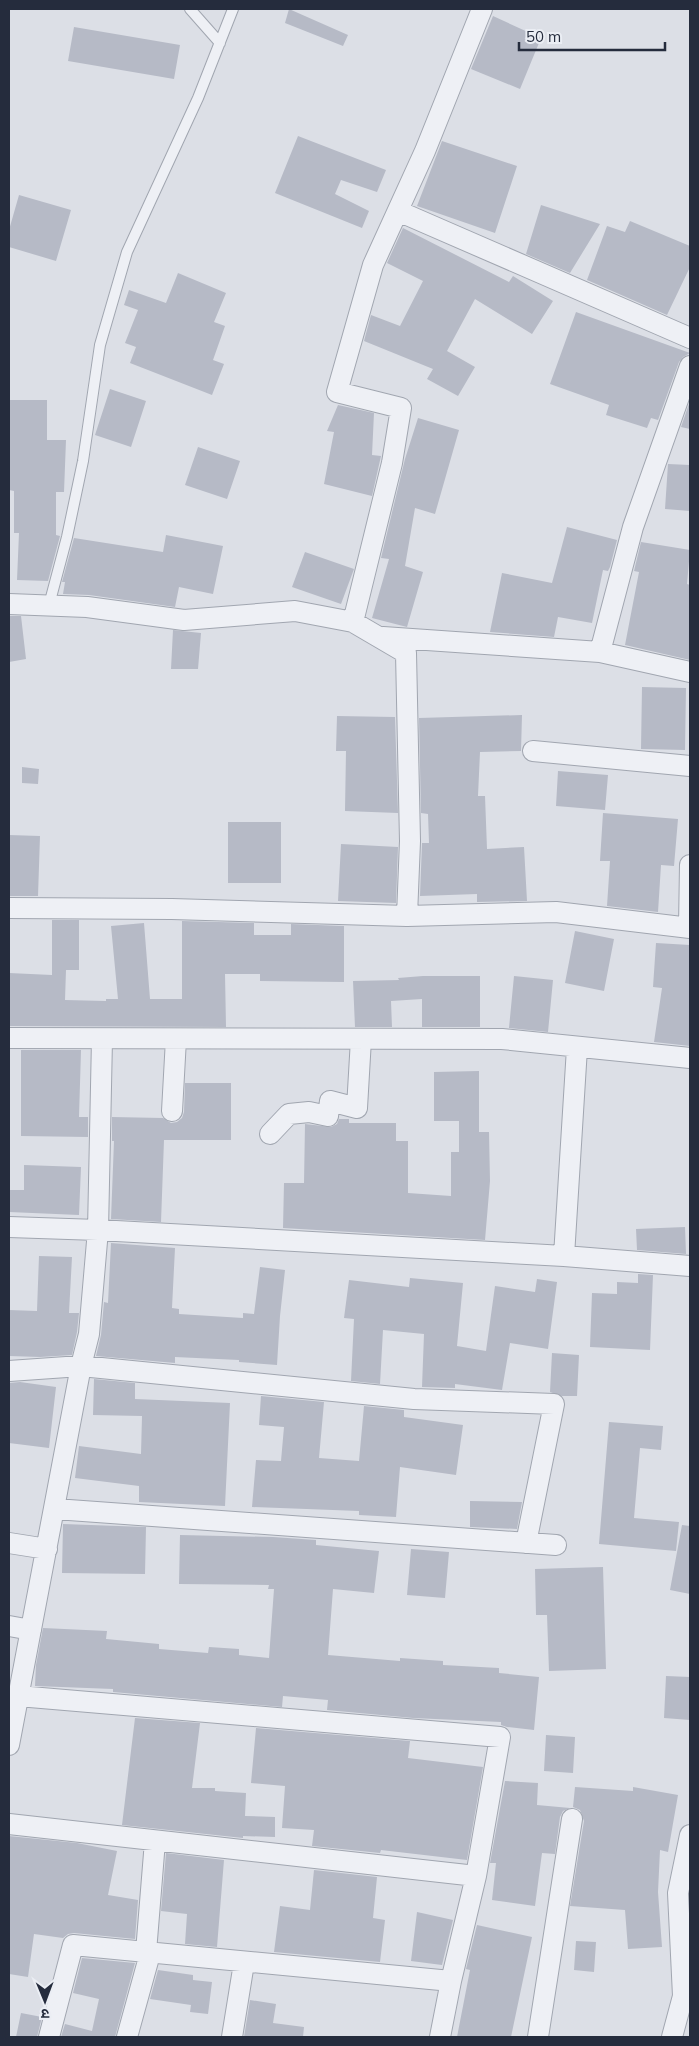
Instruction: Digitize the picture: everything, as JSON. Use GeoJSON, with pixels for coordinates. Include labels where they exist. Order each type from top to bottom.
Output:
{"type":"FeatureCollection","features":[{"type":"Feature","properties":{"kind":"street"},"geometry":{"type":"LineString","coordinates":[[353,622],[392,463],[401,408],[337,392],[373,265],[398,211],[482,9]]}},
{"type":"Feature","properties":{"kind":"street"},"geometry":{"type":"LineString","coordinates":[[398,211],[690,338]]}},
{"type":"Feature","properties":{"kind":"street"},"geometry":{"type":"LineString","coordinates":[[600,652],[633,527],[690,366]]}},
{"type":"Feature","properties":{"kind":"street"},"geometry":{"type":"LineString","coordinates":[[10,600],[87,607],[184,620],[295,611],[353,622],[406,653],[410,841],[407,916]]}},
{"type":"Feature","properties":{"kind":"street"},"geometry":{"type":"LineString","coordinates":[[379,637],[600,652],[690,672]]}},
{"type":"Feature","properties":{"kind":"street"},"geometry":{"type":"LineString","coordinates":[[533,751],[690,766]]}},
{"type":"Feature","properties":{"kind":"street"},"geometry":{"type":"LineString","coordinates":[[9,908],[172,909],[407,916],[556,912],[690,928],[690,865]]}},
{"type":"Feature","properties":{"kind":"street"},"geometry":{"type":"LineString","coordinates":[[9,1038],[502,1039],[690,1058]]}},
{"type":"Feature","properties":{"kind":"street"},"geometry":{"type":"LineString","coordinates":[[9,1745],[81,1366],[89,1334],[98,1230],[102,1038]]}},
{"type":"Feature","properties":{"kind":"street"},"geometry":{"type":"LineString","coordinates":[[172,1110],[176,1038]]}},
{"type":"Feature","properties":{"kind":"street"},"geometry":{"type":"LineString","coordinates":[[270,1134],[289,1114],[309,1112],[328,1116],[330,1101],[358,1108],[361,1039]]}},
{"type":"Feature","properties":{"kind":"street"},"geometry":{"type":"LineString","coordinates":[[564,1256],[577,1048]]}},
{"type":"Feature","properties":{"kind":"street"},"geometry":{"type":"LineString","coordinates":[[9,1227],[98,1230],[564,1256],[690,1266]]}},
{"type":"Feature","properties":{"kind":"street"},"geometry":{"type":"LineString","coordinates":[[9,1371],[81,1366],[414,1399],[554,1404],[526,1543]]}},
{"type":"Feature","properties":{"kind":"street"},"geometry":{"type":"LineString","coordinates":[[55,1509],[556,1545]]}},
{"type":"Feature","properties":{"kind":"street"},"geometry":{"type":"LineString","coordinates":[[9,1543],[47,1548]]}},
{"type":"Feature","properties":{"kind":"street"},"geometry":{"type":"LineString","coordinates":[[9,1626],[31,1630]]}},
{"type":"Feature","properties":{"kind":"street"},"geometry":{"type":"LineString","coordinates":[[18,1696],[500,1737],[476,1876],[440,2037]]}},
{"type":"Feature","properties":{"kind":"street"},"geometry":{"type":"LineString","coordinates":[[538,2037],[572,1819]]}},
{"type":"Feature","properties":{"kind":"street"},"geometry":{"type":"LineString","coordinates":[[9,1824],[476,1876]]}},
{"type":"Feature","properties":{"kind":"street"},"geometry":{"type":"LineString","coordinates":[[672,2037],[687,1994],[678,1893],[690,1834]]}},
{"type":"Feature","properties":{"kind":"street"},"geometry":{"type":"LineString","coordinates":[[127,2037],[148,1961],[146,1952],[156,1841]]}},
{"type":"Feature","properties":{"kind":"street"},"geometry":{"type":"LineString","coordinates":[[49,2037],[73,1945],[244,1963],[451,1981]]}},
{"type":"Feature","properties":{"kind":"street"},"geometry":{"type":"LineString","coordinates":[[232,2037],[244,1963]]}},
{"type":"Feature","properties":{"kind":"lane"},"geometry":{"type":"LineString","coordinates":[[190,9],[220,42]]}},
{"type":"Feature","properties":{"kind":"lane"},"geometry":{"type":"LineString","coordinates":[[49,605],[67,537],[83,461],[100,345],[127,252],[198,98],[233,9]]}},
{"type":"Feature","properties":{"kind":"building"},"geometry":{"type":"Polygon","coordinates":[[[289,9],[348,35],[343,46],[285,23],[289,9]]]}},
{"type":"Feature","properties":{"kind":"building"},"geometry":{"type":"Polygon","coordinates":[[[493,16],[541,38],[520,89],[471,69],[493,16]]]}},
{"type":"Feature","properties":{"kind":"building"},"geometry":{"type":"Polygon","coordinates":[[[74,27],[180,45],[174,79],[68,61],[74,27]]]}},
{"type":"Feature","properties":{"kind":"building"},"geometry":{"type":"Polygon","coordinates":[[[298,136],[386,170],[377,192],[341,180],[335,194],[369,211],[362,228],[275,193],[298,136]]]}},
{"type":"Feature","properties":{"kind":"building"},"geometry":{"type":"Polygon","coordinates":[[[442,141],[517,166],[495,233],[417,206],[442,141]]]}},
{"type":"Feature","properties":{"kind":"building"},"geometry":{"type":"Polygon","coordinates":[[[19,195],[71,210],[56,261],[9,247],[9,230],[19,195]]]}},
{"type":"Feature","properties":{"kind":"building"},"geometry":{"type":"Polygon","coordinates":[[[541,205],[600,224],[570,273],[526,254],[541,205]]]}},
{"type":"Feature","properties":{"kind":"building"},"geometry":{"type":"Polygon","coordinates":[[[630,221],[690,246],[690,267],[667,315],[587,280],[607,226],[625,232],[630,221]]]}},
{"type":"Feature","properties":{"kind":"building"},"geometry":{"type":"Polygon","coordinates":[[[403,228],[509,282],[513,276],[553,301],[532,334],[475,299],[447,351],[475,367],[458,396],[427,379],[433,369],[364,341],[371,315],[400,326],[423,281],[387,263],[403,228]]]}},
{"type":"Feature","properties":{"kind":"building"},"geometry":{"type":"Polygon","coordinates":[[[178,273],[226,293],[214,322],[225,326],[213,360],[224,364],[212,395],[130,363],[136,347],[125,343],[138,310],[124,305],[129,290],[166,303],[178,273]]]}},
{"type":"Feature","properties":{"kind":"building"},"geometry":{"type":"Polygon","coordinates":[[[576,312],[690,353],[679,362],[658,420],[651,418],[647,428],[606,415],[609,405],[550,384],[576,312]]]}},
{"type":"Feature","properties":{"kind":"building"},"geometry":{"type":"Polygon","coordinates":[[[110,389],[146,401],[131,447],[95,435],[110,389]]]}},
{"type":"Feature","properties":{"kind":"building"},"geometry":{"type":"Polygon","coordinates":[[[10,400],[47,400],[47,440],[66,440],[64,492],[56,492],[56,535],[60,536],[48,581],[17,580],[19,533],[14,533],[14,491],[9,490],[10,400]]]}},
{"type":"Feature","properties":{"kind":"building"},"geometry":{"type":"Polygon","coordinates":[[[690,401],[690,429],[681,427],[690,401]]]}},
{"type":"Feature","properties":{"kind":"building"},"geometry":{"type":"Polygon","coordinates":[[[338,405],[374,413],[372,455],[381,456],[372,496],[324,484],[334,432],[327,431],[338,405]]]}},
{"type":"Feature","properties":{"kind":"building"},"geometry":{"type":"Polygon","coordinates":[[[418,418],[459,430],[435,514],[415,508],[405,566],[423,572],[407,627],[372,618],[389,559],[381,558],[405,459],[418,418]]]}},
{"type":"Feature","properties":{"kind":"building"},"geometry":{"type":"Polygon","coordinates":[[[198,447],[240,461],[227,499],[185,485],[198,447]]]}},
{"type":"Feature","properties":{"kind":"building"},"geometry":{"type":"Polygon","coordinates":[[[668,464],[690,465],[690,511],[665,509],[668,464]]]}},
{"type":"Feature","properties":{"kind":"building"},"geometry":{"type":"Polygon","coordinates":[[[567,527],[617,540],[610,567],[608,571],[603,570],[592,623],[558,617],[554,637],[490,632],[502,573],[552,583],[567,527]]]}},
{"type":"Feature","properties":{"kind":"building"},"geometry":{"type":"Polygon","coordinates":[[[166,535],[223,546],[213,594],[179,587],[175,607],[89,595],[63,594],[65,582],[62,582],[74,538],[163,552],[166,535]]]}},
{"type":"Feature","properties":{"kind":"building"},"geometry":{"type":"Polygon","coordinates":[[[641,542],[690,550],[687,584],[690,585],[690,660],[625,645],[639,572],[634,571],[641,542]]]}},
{"type":"Feature","properties":{"kind":"building"},"geometry":{"type":"Polygon","coordinates":[[[305,552],[354,569],[341,604],[292,587],[305,552]]]}},
{"type":"Feature","properties":{"kind":"building"},"geometry":{"type":"Polygon","coordinates":[[[9,616],[21,616],[26,659],[9,662],[9,616]]]}},
{"type":"Feature","properties":{"kind":"building"},"geometry":{"type":"Polygon","coordinates":[[[173,630],[201,633],[198,669],[171,669],[173,630]]]}},
{"type":"Feature","properties":{"kind":"building"},"geometry":{"type":"Polygon","coordinates":[[[642,687],[686,688],[685,750],[641,749],[642,687]]]}},
{"type":"Feature","properties":{"kind":"building"},"geometry":{"type":"Polygon","coordinates":[[[522,715],[521,751],[480,752],[478,796],[485,796],[487,849],[524,847],[527,901],[477,902],[477,894],[420,896],[422,843],[429,843],[428,814],[421,813],[419,718],[522,715]]]}},
{"type":"Feature","properties":{"kind":"building"},"geometry":{"type":"Polygon","coordinates":[[[337,716],[395,717],[398,813],[345,811],[346,751],[336,751],[337,716]]]}},
{"type":"Feature","properties":{"kind":"building"},"geometry":{"type":"Polygon","coordinates":[[[22,767],[39,769],[38,784],[22,783],[22,767]]]}},
{"type":"Feature","properties":{"kind":"building"},"geometry":{"type":"Polygon","coordinates":[[[558,771],[608,775],[605,810],[556,806],[558,771]]]}},
{"type":"Feature","properties":{"kind":"building"},"geometry":{"type":"Polygon","coordinates":[[[603,813],[678,819],[674,866],[661,865],[658,912],[607,906],[610,861],[600,861],[603,813]]]}},
{"type":"Feature","properties":{"kind":"building"},"geometry":{"type":"Polygon","coordinates":[[[228,822],[281,822],[281,883],[228,883],[228,822]]]}},
{"type":"Feature","properties":{"kind":"building"},"geometry":{"type":"Polygon","coordinates":[[[9,835],[40,836],[38,896],[9,896],[9,835]]]}},
{"type":"Feature","properties":{"kind":"building"},"geometry":{"type":"Polygon","coordinates":[[[341,844],[398,847],[396,903],[338,901],[341,844]]]}},
{"type":"Feature","properties":{"kind":"building"},"geometry":{"type":"Polygon","coordinates":[[[52,920],[79,920],[79,970],[66,970],[65,1000],[106,1001],[106,999],[118,999],[111,926],[144,923],[150,999],[182,999],[182,921],[254,923],[254,935],[291,935],[291,924],[344,926],[344,982],[260,981],[260,974],[225,974],[226,1027],[9,1026],[9,973],[52,975],[52,920]]]}},
{"type":"Feature","properties":{"kind":"building"},"geometry":{"type":"Polygon","coordinates":[[[575,931],[614,939],[604,991],[565,983],[575,931]]]}},
{"type":"Feature","properties":{"kind":"building"},"geometry":{"type":"Polygon","coordinates":[[[656,943],[690,945],[690,1046],[654,1042],[662,988],[653,987],[656,943]]]}},
{"type":"Feature","properties":{"kind":"building"},"geometry":{"type":"Polygon","coordinates":[[[480,976],[480,1027],[422,1027],[422,999],[391,1001],[392,1027],[355,1027],[353,981],[399,980],[398,978],[480,976]]]}},
{"type":"Feature","properties":{"kind":"building"},"geometry":{"type":"Polygon","coordinates":[[[514,976],[553,980],[548,1032],[509,1028],[514,976]]]}},
{"type":"Feature","properties":{"kind":"building"},"geometry":{"type":"Polygon","coordinates":[[[21,1050],[81,1050],[79,1117],[88,1117],[88,1137],[21,1136],[21,1050]]]}},
{"type":"Feature","properties":{"kind":"building"},"geometry":{"type":"Polygon","coordinates":[[[479,1071],[479,1132],[489,1132],[490,1181],[485,1240],[283,1228],[284,1183],[304,1183],[305,1124],[331,1127],[337,1124],[339,1119],[349,1119],[349,1123],[396,1123],[396,1141],[408,1141],[408,1193],[451,1196],[451,1152],[459,1152],[459,1121],[434,1121],[434,1072],[479,1071]]]}},
{"type":"Feature","properties":{"kind":"building"},"geometry":{"type":"Polygon","coordinates":[[[185,1083],[231,1083],[231,1140],[164,1140],[161,1222],[111,1219],[114,1141],[112,1141],[112,1117],[163,1118],[171,1123],[177,1122],[182,1118],[184,1112],[185,1083]]]}},
{"type":"Feature","properties":{"kind":"building"},"geometry":{"type":"Polygon","coordinates":[[[24,1165],[81,1167],[79,1215],[9,1212],[9,1190],[24,1190],[24,1165]]]}},
{"type":"Feature","properties":{"kind":"building"},"geometry":{"type":"Polygon","coordinates":[[[685,1227],[686,1254],[637,1250],[636,1229],[685,1227]]]}},
{"type":"Feature","properties":{"kind":"building"},"geometry":{"type":"Polygon","coordinates":[[[111,1243],[175,1248],[172,1308],[179,1309],[179,1314],[243,1318],[243,1313],[254,1314],[260,1267],[285,1270],[277,1365],[239,1362],[239,1360],[175,1357],[175,1363],[96,1356],[101,1335],[104,1302],[108,1303],[111,1243]]]}},
{"type":"Feature","properties":{"kind":"building"},"geometry":{"type":"Polygon","coordinates":[[[39,1256],[72,1257],[69,1313],[79,1313],[72,1355],[9,1356],[9,1310],[37,1311],[39,1256]]]}},
{"type":"Feature","properties":{"kind":"building"},"geometry":{"type":"Polygon","coordinates":[[[638,1274],[653,1275],[650,1350],[590,1347],[592,1293],[617,1294],[617,1282],[638,1283],[638,1274]]]}},
{"type":"Feature","properties":{"kind":"building"},"geometry":{"type":"Polygon","coordinates":[[[410,1278],[463,1283],[457,1346],[486,1351],[495,1286],[535,1292],[537,1279],[557,1282],[548,1349],[510,1343],[502,1390],[455,1384],[455,1388],[422,1387],[424,1334],[383,1330],[380,1384],[351,1381],[354,1319],[344,1318],[349,1280],[409,1287],[410,1278]]]}},
{"type":"Feature","properties":{"kind":"building"},"geometry":{"type":"Polygon","coordinates":[[[552,1353],[579,1355],[577,1396],[562,1396],[550,1392],[552,1353]]]}},
{"type":"Feature","properties":{"kind":"building"},"geometry":{"type":"Polygon","coordinates":[[[94,1379],[135,1383],[135,1399],[230,1403],[225,1506],[139,1502],[139,1486],[75,1478],[79,1446],[141,1454],[142,1416],[93,1415],[94,1379]]]}},
{"type":"Feature","properties":{"kind":"building"},"geometry":{"type":"Polygon","coordinates":[[[20,1382],[56,1387],[49,1448],[9,1443],[9,1383],[20,1382]]]}},
{"type":"Feature","properties":{"kind":"building"},"geometry":{"type":"Polygon","coordinates":[[[261,1396],[324,1402],[319,1458],[359,1461],[364,1406],[404,1410],[404,1417],[463,1425],[456,1475],[400,1467],[396,1517],[359,1515],[359,1511],[252,1507],[256,1460],[281,1461],[284,1427],[259,1425],[261,1396]]]}},
{"type":"Feature","properties":{"kind":"building"},"geometry":{"type":"Polygon","coordinates":[[[609,1422],[663,1426],[661,1450],[640,1448],[634,1518],[679,1522],[676,1551],[599,1544],[609,1422]]]}},
{"type":"Feature","properties":{"kind":"building"},"geometry":{"type":"Polygon","coordinates":[[[470,1501],[522,1502],[517,1529],[470,1527],[470,1501]]]}},
{"type":"Feature","properties":{"kind":"building"},"geometry":{"type":"Polygon","coordinates":[[[63,1524],[146,1527],[145,1574],[62,1573],[63,1524]]]}},
{"type":"Feature","properties":{"kind":"building"},"geometry":{"type":"Polygon","coordinates":[[[682,1525],[690,1526],[690,1594],[670,1590],[682,1525]]]}},
{"type":"Feature","properties":{"kind":"building"},"geometry":{"type":"Polygon","coordinates":[[[180,1535],[316,1540],[316,1545],[379,1551],[374,1593],[333,1589],[328,1655],[400,1661],[400,1658],[443,1661],[443,1665],[499,1668],[499,1673],[539,1677],[534,1730],[507,1727],[501,1725],[501,1722],[413,1718],[327,1710],[328,1700],[283,1696],[282,1707],[113,1692],[113,1689],[35,1686],[36,1665],[43,1628],[107,1631],[106,1639],[159,1644],[159,1649],[208,1653],[209,1647],[239,1649],[239,1655],[269,1658],[274,1589],[268,1589],[269,1585],[179,1584],[180,1535]]]}},
{"type":"Feature","properties":{"kind":"building"},"geometry":{"type":"Polygon","coordinates":[[[411,1549],[449,1552],[445,1598],[407,1595],[411,1549]]]}},
{"type":"Feature","properties":{"kind":"building"},"geometry":{"type":"Polygon","coordinates":[[[603,1567],[606,1669],[549,1671],[547,1615],[536,1615],[535,1569],[603,1567]]]}},
{"type":"Feature","properties":{"kind":"building"},"geometry":{"type":"Polygon","coordinates":[[[666,1676],[690,1677],[690,1720],[664,1718],[666,1676]]]}},
{"type":"Feature","properties":{"kind":"building"},"geometry":{"type":"Polygon","coordinates":[[[135,1718],[200,1723],[192,1788],[215,1788],[215,1791],[246,1793],[245,1816],[275,1817],[275,1837],[243,1836],[243,1838],[122,1825],[135,1718]]]}},
{"type":"Feature","properties":{"kind":"building"},"geometry":{"type":"Polygon","coordinates":[[[256,1728],[410,1741],[408,1758],[483,1767],[467,1860],[381,1850],[380,1853],[312,1846],[314,1830],[282,1828],[285,1786],[251,1783],[256,1728]]]}},
{"type":"Feature","properties":{"kind":"building"},"geometry":{"type":"Polygon","coordinates":[[[546,1735],[575,1737],[573,1773],[544,1771],[546,1735]]]}},
{"type":"Feature","properties":{"kind":"building"},"geometry":{"type":"Polygon","coordinates":[[[505,1781],[538,1783],[537,1805],[570,1808],[563,1811],[560,1817],[555,1854],[542,1853],[535,1906],[492,1900],[496,1863],[490,1863],[505,1781]]]}},
{"type":"Feature","properties":{"kind":"building"},"geometry":{"type":"Polygon","coordinates":[[[575,1787],[633,1791],[633,1787],[678,1795],[668,1852],[660,1850],[658,1892],[662,1947],[628,1949],[625,1910],[570,1906],[584,1821],[580,1810],[573,1807],[575,1787]]]}},
{"type":"Feature","properties":{"kind":"building"},"geometry":{"type":"Polygon","coordinates":[[[9,1836],[77,1843],[117,1851],[108,1895],[138,1900],[135,1939],[74,1933],[68,1934],[63,1938],[34,1934],[28,1977],[9,1974],[9,1836]]]}},
{"type":"Feature","properties":{"kind":"building"},"geometry":{"type":"Polygon","coordinates":[[[166,1853],[224,1860],[217,1947],[185,1944],[187,1914],[161,1911],[166,1853]]]}},
{"type":"Feature","properties":{"kind":"building"},"geometry":{"type":"Polygon","coordinates":[[[314,1870],[377,1877],[373,1918],[385,1920],[380,1962],[274,1952],[280,1906],[310,1910],[314,1870]]]}},
{"type":"Feature","properties":{"kind":"building"},"geometry":{"type":"Polygon","coordinates":[[[417,1912],[453,1920],[442,1965],[411,1961],[417,1912]]]}},
{"type":"Feature","properties":{"kind":"building"},"geometry":{"type":"Polygon","coordinates":[[[477,1925],[532,1937],[511,2037],[457,2037],[470,1970],[466,1969],[477,1925]]]}},
{"type":"Feature","properties":{"kind":"building"},"geometry":{"type":"Polygon","coordinates":[[[576,1941],[596,1942],[594,1972],[574,1970],[576,1941]]]}},
{"type":"Feature","properties":{"kind":"building"},"geometry":{"type":"Polygon","coordinates":[[[82,1958],[135,1963],[115,2037],[61,2037],[65,2024],[92,2031],[99,1999],[73,1993],[82,1958]]]}},
{"type":"Feature","properties":{"kind":"building"},"geometry":{"type":"Polygon","coordinates":[[[158,1970],[193,1975],[193,1980],[212,1982],[208,2014],[190,2012],[191,2005],[150,1999],[158,1970]]]}},
{"type":"Feature","properties":{"kind":"building"},"geometry":{"type":"Polygon","coordinates":[[[250,2000],[276,2004],[273,2023],[304,2027],[303,2037],[244,2037],[250,2000]]]}},
{"type":"Feature","properties":{"kind":"building"},"geometry":{"type":"Polygon","coordinates":[[[21,2013],[42,2017],[37,2037],[16,2037],[21,2013]]]}}]}
